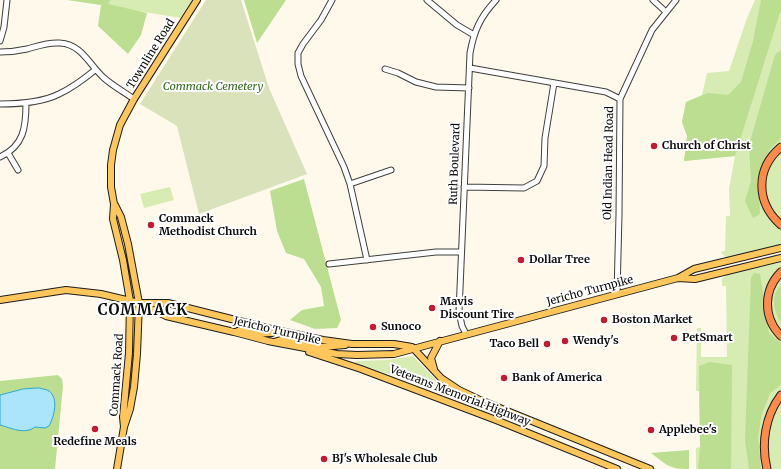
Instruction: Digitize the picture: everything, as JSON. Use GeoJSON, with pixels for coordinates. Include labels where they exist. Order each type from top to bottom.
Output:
{"type":"FeatureCollection","features":[{"type":"Feature","properties":{"kind":"highway"},"geometry":{"type":"LineString","coordinates":[[781,147],[771,157],[765,168],[761,181],[762,196],[767,207],[773,218],[781,225]]}},
{"type":"Feature","properties":{"kind":"highway"},"geometry":{"type":"LineString","coordinates":[[781,272],[773,282],[769,291],[768,313],[772,324],[781,336]]}},
{"type":"Feature","properties":{"kind":"highway"},"geometry":{"type":"LineString","coordinates":[[767,469],[764,454],[766,429],[771,410],[781,395]]}},
{"type":"Feature","properties":{"kind":"main road","name":"Townline Road"},"geometry":{"type":"LineString","coordinates":[[114,204],[111,187],[111,165],[113,150],[120,126],[134,98],[197,0]]}},
{"type":"Feature","properties":{"kind":"main road","name":"Commack Road"},"geometry":{"type":"LineString","coordinates":[[114,204],[113,219],[123,260],[130,301],[129,353],[123,417],[124,427]]}},
{"type":"Feature","properties":{"kind":"main road","name":"Commack Road"},"geometry":{"type":"LineString","coordinates":[[114,204],[121,217],[128,244],[139,303],[135,376],[130,409],[124,427],[117,469]]}},
{"type":"Feature","properties":{"kind":"main road","name":"Jericho Turnpike"},"geometry":{"type":"LineString","coordinates":[[139,303],[166,316],[319,352],[357,355],[394,354],[678,278],[694,269],[781,248]]}},
{"type":"Feature","properties":{"kind":"main road","name":"Jericho Turnpike"},"geometry":{"type":"LineString","coordinates":[[678,278],[695,279],[781,258]]}},
{"type":"Feature","properties":{"kind":"main road","name":"Jericho Turnpike"},"geometry":{"type":"LineString","coordinates":[[0,300],[66,290],[102,294],[139,303],[168,303],[276,331],[323,340],[352,344],[394,344],[413,348]]}},
{"type":"Feature","properties":{"kind":"main road"},"geometry":{"type":"LineString","coordinates":[[234,332],[238,320]]}},
{"type":"Feature","properties":{"kind":"main road"},"geometry":{"type":"LineString","coordinates":[[234,332],[249,330],[259,326]]}},
{"type":"Feature","properties":{"kind":"main road"},"geometry":{"type":"LineString","coordinates":[[245,335],[272,333],[276,331]]}},
{"type":"Feature","properties":{"kind":"main road"},"geometry":{"type":"LineString","coordinates":[[274,342],[284,339],[321,347],[334,347],[352,344]]}},
{"type":"Feature","properties":{"kind":"main road"},"geometry":{"type":"LineString","coordinates":[[434,372],[431,358],[440,341]]}},
{"type":"Feature","properties":{"kind":"main road","name":"Veterans Memorial Highway"},"geometry":{"type":"LineString","coordinates":[[295,346],[317,356],[361,369],[496,420],[617,469]]}},
{"type":"Feature","properties":{"kind":"main road","name":"Veterans Memorial Highway"},"geometry":{"type":"LineString","coordinates":[[413,348],[434,372],[450,385],[480,400],[650,469]]}},
{"type":"Feature","properties":{"kind":"street"},"geometry":{"type":"LineString","coordinates":[[0,41],[4,27],[7,0]]}},
{"type":"Feature","properties":{"kind":"street"},"geometry":{"type":"LineString","coordinates":[[332,0],[321,20],[298,53],[298,64],[301,76],[333,143],[350,184],[367,260]]}},
{"type":"Feature","properties":{"kind":"street"},"geometry":{"type":"LineString","coordinates":[[427,0],[457,25],[474,35]]}},
{"type":"Feature","properties":{"kind":"street","name":"Ruth Boulevard"},"geometry":{"type":"LineString","coordinates":[[466,334],[462,326],[459,312],[470,53],[474,35],[488,8],[496,0]]}},
{"type":"Feature","properties":{"kind":"street"},"geometry":{"type":"LineString","coordinates":[[653,0],[666,12]]}},
{"type":"Feature","properties":{"kind":"street","name":"Old Indian Head Road"},"geometry":{"type":"LineString","coordinates":[[616,294],[619,215],[620,99],[652,30],[676,0]]}},
{"type":"Feature","properties":{"kind":"street"},"geometry":{"type":"LineString","coordinates":[[0,52],[21,50],[50,43],[71,45],[84,55],[95,70],[105,79],[134,98]]}},
{"type":"Feature","properties":{"kind":"street"},"geometry":{"type":"LineString","coordinates":[[470,68],[606,92],[620,99]]}},
{"type":"Feature","properties":{"kind":"street"},"geometry":{"type":"LineString","coordinates":[[385,69],[398,72],[416,82],[436,87],[469,88]]}},
{"type":"Feature","properties":{"kind":"street"},"geometry":{"type":"LineString","coordinates":[[0,104],[26,103],[43,100],[58,95],[95,70]]}},
{"type":"Feature","properties":{"kind":"street"},"geometry":{"type":"LineString","coordinates":[[464,187],[524,188],[537,181],[544,166],[545,138],[554,83]]}},
{"type":"Feature","properties":{"kind":"street"},"geometry":{"type":"LineString","coordinates":[[0,157],[8,153],[22,136],[25,125],[26,103]]}},
{"type":"Feature","properties":{"kind":"street"},"geometry":{"type":"LineString","coordinates":[[8,153],[18,170]]}},
{"type":"Feature","properties":{"kind":"street"},"geometry":{"type":"LineString","coordinates":[[350,184],[391,170]]}},
{"type":"Feature","properties":{"kind":"street"},"geometry":{"type":"LineString","coordinates":[[330,264],[436,252],[462,252]]}},
{"type":"Feature","properties":{"kind":"green space"},"geometry":{"type":"Polygon","coordinates":[[[67,0],[110,0],[108,4],[147,13],[141,35],[128,54],[98,26],[101,5],[67,0]]]}},
{"type":"Feature","properties":{"kind":"green space"},"geometry":{"type":"Polygon","coordinates":[[[70,0],[193,0],[181,18],[70,0]]]}},
{"type":"Feature","properties":{"kind":"green space","name":"Commack Cemetery"},"geometry":{"type":"Polygon","coordinates":[[[206,0],[241,0],[269,88],[307,174],[199,214],[177,126],[140,104],[206,0]]]}},
{"type":"Feature","properties":{"kind":"green space"},"geometry":{"type":"Polygon","coordinates":[[[244,0],[286,0],[257,43],[244,0]]]}},
{"type":"Feature","properties":{"kind":"green space"},"geometry":{"type":"Polygon","coordinates":[[[755,0],[781,0],[781,145],[766,159],[760,172],[759,186],[762,197],[781,227],[781,246],[728,259],[721,253],[722,251],[725,251],[726,216],[730,216],[729,189],[735,156],[684,161],[687,136],[682,122],[686,102],[702,95],[707,73],[729,71],[747,18],[755,0]]]}},
{"type":"Feature","properties":{"kind":"green space"},"geometry":{"type":"Polygon","coordinates":[[[761,0],[781,0],[781,9],[735,156],[684,161],[687,136],[682,122],[686,102],[708,93],[728,95],[741,82],[753,41],[761,0]]]}},
{"type":"Feature","properties":{"kind":"green space"},"geometry":{"type":"Polygon","coordinates":[[[781,50],[781,138],[770,149],[758,175],[760,214],[753,218],[745,201],[751,181],[749,145],[775,55],[781,50]]]}},
{"type":"Feature","properties":{"kind":"green space"},"geometry":{"type":"Polygon","coordinates":[[[781,151],[781,220],[775,214],[767,201],[764,178],[770,163],[781,151]]]}},
{"type":"Feature","properties":{"kind":"green space"},"geometry":{"type":"Polygon","coordinates":[[[304,179],[341,320],[337,328],[315,329],[290,320],[302,310],[324,306],[321,287],[304,259],[286,253],[277,231],[270,191],[304,179]]]}},
{"type":"Feature","properties":{"kind":"green space"},"geometry":{"type":"Polygon","coordinates":[[[170,187],[174,200],[144,208],[140,194],[170,187]]]}},
{"type":"Feature","properties":{"kind":"green space"},"geometry":{"type":"Polygon","coordinates":[[[781,262],[781,268],[779,269],[766,294],[773,330],[781,340],[781,391],[774,399],[767,414],[764,469],[696,469],[696,448],[700,447],[699,391],[696,391],[697,328],[701,328],[701,357],[727,357],[726,286],[722,286],[722,278],[725,277],[725,275],[781,262]]]}},
{"type":"Feature","properties":{"kind":"green space"},"geometry":{"type":"Polygon","coordinates":[[[754,273],[760,274],[769,333],[781,343],[781,385],[770,393],[762,414],[758,437],[761,469],[749,469],[745,440],[751,278],[754,273]]]}},
{"type":"Feature","properties":{"kind":"green space"},"geometry":{"type":"Polygon","coordinates":[[[781,276],[781,330],[773,320],[770,303],[775,286],[781,276]]]}},
{"type":"Feature","properties":{"kind":"green space"},"geometry":{"type":"Polygon","coordinates":[[[781,285],[781,324],[776,314],[774,299],[775,294],[781,285]]]}},
{"type":"Feature","properties":{"kind":"green space"},"geometry":{"type":"Polygon","coordinates":[[[413,356],[436,380],[452,391],[491,411],[489,413],[413,382],[354,363],[356,361],[388,360],[413,356]]]}},
{"type":"Feature","properties":{"kind":"green space"},"geometry":{"type":"Polygon","coordinates":[[[710,362],[732,365],[731,469],[698,469],[700,448],[699,366],[710,362]]]}},
{"type":"Feature","properties":{"kind":"green space"},"geometry":{"type":"Polygon","coordinates":[[[58,375],[62,379],[63,386],[55,469],[0,469],[0,381],[58,375]]]}},
{"type":"Feature","properties":{"kind":"green space"},"geometry":{"type":"Polygon","coordinates":[[[781,400],[781,469],[770,469],[767,450],[768,433],[773,417],[781,400]]]}},
{"type":"Feature","properties":{"kind":"green space"},"geometry":{"type":"Polygon","coordinates":[[[689,450],[689,469],[668,466],[651,453],[689,450]]]}},
{"type":"Feature","properties":{"kind":"water"},"geometry":{"type":"Polygon","coordinates":[[[39,388],[49,391],[54,398],[55,408],[53,418],[49,426],[45,428],[35,427],[22,431],[0,425],[0,395],[23,389],[39,388]]]}},
{"type":"Feature","properties":{"kind":"place","name":"Church of Christ"},"geometry":{"type":"Point","coordinates":[654,146]}},
{"type":"Feature","properties":{"kind":"place","name":"Commack Methodist Church"},"geometry":{"type":"Point","coordinates":[151,225]}},
{"type":"Feature","properties":{"kind":"place","name":"Dollar Tree"},"geometry":{"type":"Point","coordinates":[521,260]}},
{"type":"Feature","properties":{"kind":"place","name":"Mavis Discount Tire"},"geometry":{"type":"Point","coordinates":[432,308]}},
{"type":"Feature","properties":{"kind":"place","name":"Boston Market"},"geometry":{"type":"Point","coordinates":[604,320]}},
{"type":"Feature","properties":{"kind":"place","name":"Sunoco"},"geometry":{"type":"Point","coordinates":[373,327]}},
{"type":"Feature","properties":{"kind":"place","name":"PetSmart"},"geometry":{"type":"Point","coordinates":[674,338]}},
{"type":"Feature","properties":{"kind":"place","name":"Wendy's"},"geometry":{"type":"Point","coordinates":[565,341]}},
{"type":"Feature","properties":{"kind":"place","name":"Taco Bell"},"geometry":{"type":"Point","coordinates":[547,344]}},
{"type":"Feature","properties":{"kind":"place","name":"Bank of America"},"geometry":{"type":"Point","coordinates":[504,378]}},
{"type":"Feature","properties":{"kind":"place","name":"Redefine Meals"},"geometry":{"type":"Point","coordinates":[95,429]}},
{"type":"Feature","properties":{"kind":"place","name":"Applebee's"},"geometry":{"type":"Point","coordinates":[651,430]}},
{"type":"Feature","properties":{"kind":"place","name":"BJ's Wholesale Club"},"geometry":{"type":"Point","coordinates":[324,459]}},
{"type":"Feature","properties":{"kind":"district","name":"COMMACK"},"geometry":{"type":"Point","coordinates":[143,311]}}]}
